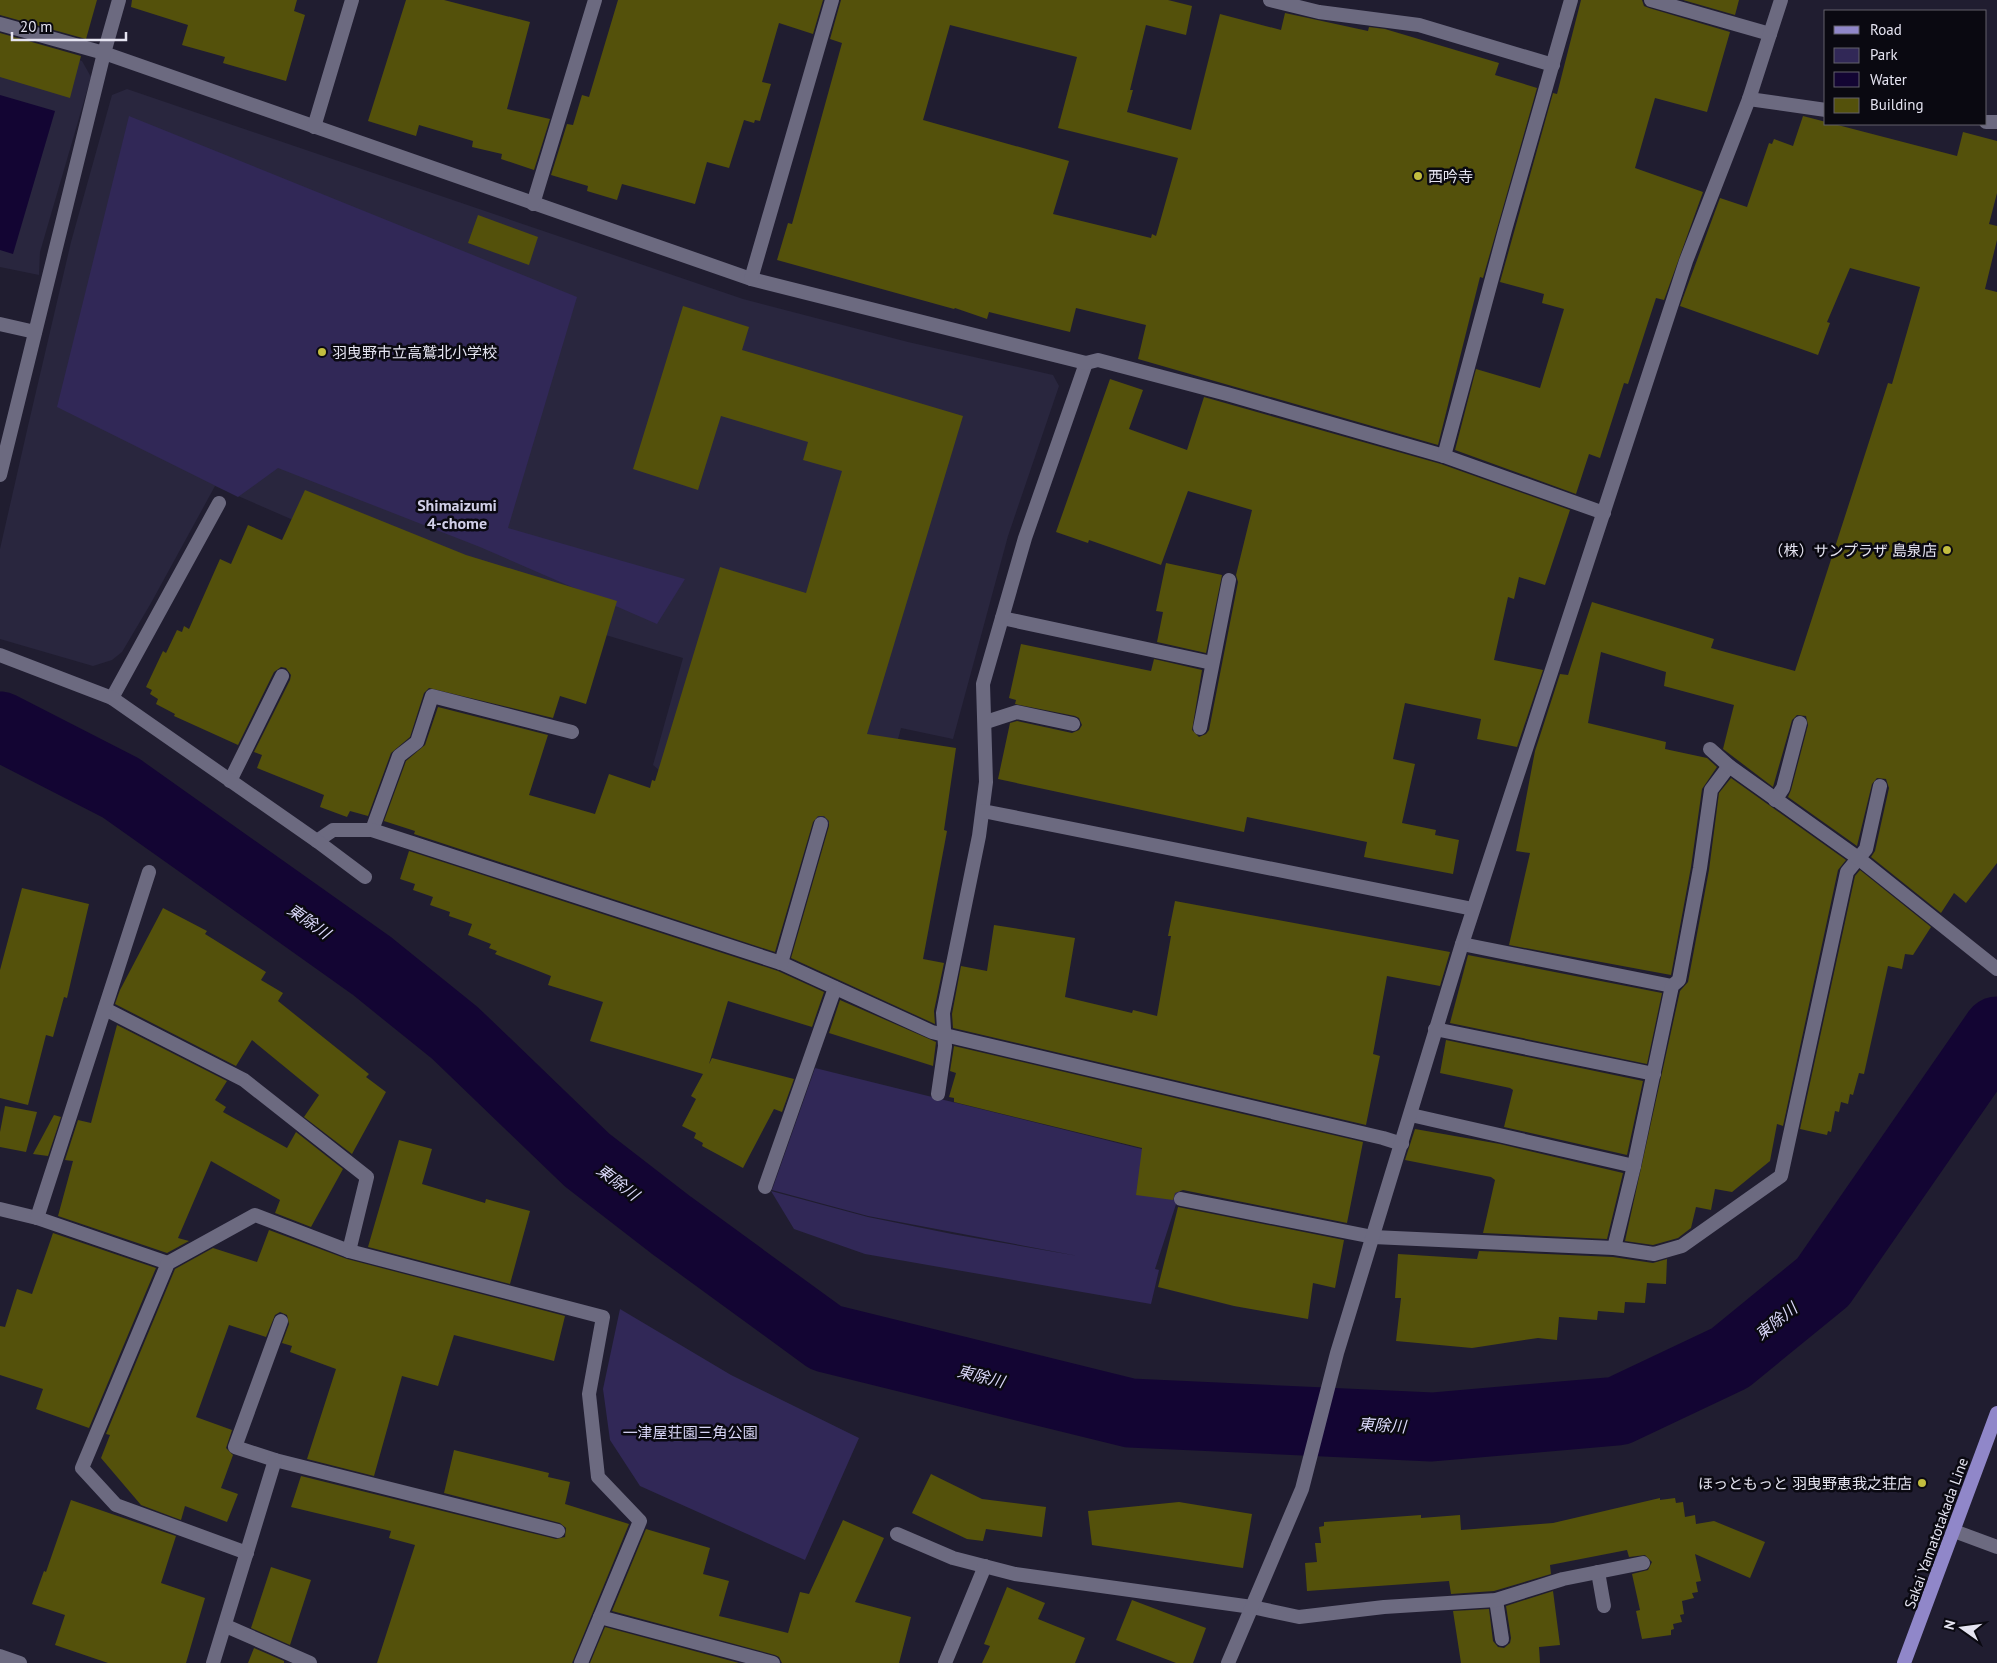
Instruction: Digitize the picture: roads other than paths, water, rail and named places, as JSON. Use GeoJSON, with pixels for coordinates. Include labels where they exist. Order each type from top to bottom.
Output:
{"type":"FeatureCollection","features":[{"type":"Feature","properties":{"kind":"main road","name":"Sakai Yamatotakada Line"},"geometry":{"type":"LineString","coordinates":[[1904,1663],[1997,1413]]}},
{"type":"Feature","properties":{"kind":"street"},"geometry":{"type":"LineString","coordinates":[[0,475],[104,53],[119,0]]}},
{"type":"Feature","properties":{"kind":"street"},"geometry":{"type":"LineString","coordinates":[[314,127],[352,0]]}},
{"type":"Feature","properties":{"kind":"street"},"geometry":{"type":"LineString","coordinates":[[533,204],[595,0]]}},
{"type":"Feature","properties":{"kind":"street"},"geometry":{"type":"LineString","coordinates":[[752,279],[832,0]]}},
{"type":"Feature","properties":{"kind":"street"},"geometry":{"type":"LineString","coordinates":[[1270,0],[1319,12],[1419,25],[1553,65]]}},
{"type":"Feature","properties":{"kind":"street"},"geometry":{"type":"LineString","coordinates":[[1444,456],[1505,230],[1572,0]]}},
{"type":"Feature","properties":{"kind":"street"},"geometry":{"type":"LineString","coordinates":[[1652,0],[1770,34]]}},
{"type":"Feature","properties":{"kind":"street"},"geometry":{"type":"LineString","coordinates":[[1228,1663],[1302,1489],[1337,1353],[1473,909],[1686,261],[1749,98],[1780,0]]}},
{"type":"Feature","properties":{"kind":"street"},"geometry":{"type":"LineString","coordinates":[[0,24],[104,53],[752,279],[1086,363],[1098,360],[1227,394],[1444,456],[1604,514]]}},
{"type":"Feature","properties":{"kind":"street"},"geometry":{"type":"LineString","coordinates":[[1749,98],[1824,110]]}},
{"type":"Feature","properties":{"kind":"street"},"geometry":{"type":"LineString","coordinates":[[0,324],[35,332]]}},
{"type":"Feature","properties":{"kind":"street"},"geometry":{"type":"LineString","coordinates":[[938,1094],[945,1036],[943,1012],[983,811],[986,782],[986,722],[983,684],[1025,538],[1086,363]]}},
{"type":"Feature","properties":{"kind":"street"},"geometry":{"type":"LineString","coordinates":[[112,698],[219,503]]}},
{"type":"Feature","properties":{"kind":"street"},"geometry":{"type":"LineString","coordinates":[[1200,728],[1229,580]]}},
{"type":"Feature","properties":{"kind":"street"},"geometry":{"type":"LineString","coordinates":[[1002,618],[1212,663]]}},
{"type":"Feature","properties":{"kind":"street"},"geometry":{"type":"LineString","coordinates":[[0,655],[112,698],[317,841],[365,878]]}},
{"type":"Feature","properties":{"kind":"street"},"geometry":{"type":"LineString","coordinates":[[230,781],[282,676]]}},
{"type":"Feature","properties":{"kind":"street"},"geometry":{"type":"LineString","coordinates":[[372,830],[399,756],[417,742],[432,696],[572,732]]}},
{"type":"Feature","properties":{"kind":"street"},"geometry":{"type":"LineString","coordinates":[[986,722],[1017,712],[1073,724]]}},
{"type":"Feature","properties":{"kind":"street"},"geometry":{"type":"LineString","coordinates":[[1775,800],[1783,788],[1800,723]]}},
{"type":"Feature","properties":{"kind":"street"},"geometry":{"type":"LineString","coordinates":[[1710,749],[1729,766],[1775,800],[1858,858],[1997,969]]}},
{"type":"Feature","properties":{"kind":"street"},"geometry":{"type":"LineString","coordinates":[[1614,1248],[1634,1166],[1672,986],[1679,980],[1681,971],[1700,868],[1710,790],[1729,766]]}},
{"type":"Feature","properties":{"kind":"street"},"geometry":{"type":"LineString","coordinates":[[1181,1199],[1373,1237],[1614,1248],[1654,1254],[1682,1246],[1780,1176],[1848,872],[1866,849],[1880,786]]}},
{"type":"Feature","properties":{"kind":"street"},"geometry":{"type":"LineString","coordinates":[[983,811],[1473,909]]}},
{"type":"Feature","properties":{"kind":"street"},"geometry":{"type":"LineString","coordinates":[[781,963],[821,824]]}},
{"type":"Feature","properties":{"kind":"street"},"geometry":{"type":"LineString","coordinates":[[317,841],[333,830],[372,830],[781,963],[932,1032],[945,1036],[1402,1144]]}},
{"type":"Feature","properties":{"kind":"street"},"geometry":{"type":"LineString","coordinates":[[36,1218],[149,872]]}},
{"type":"Feature","properties":{"kind":"street"},"geometry":{"type":"LineString","coordinates":[[1462,944],[1672,986]]}},
{"type":"Feature","properties":{"kind":"street"},"geometry":{"type":"LineString","coordinates":[[765,1187],[835,988]]}},
{"type":"Feature","properties":{"kind":"street"},"geometry":{"type":"LineString","coordinates":[[105,1009],[244,1080],[367,1177],[349,1251]]}},
{"type":"Feature","properties":{"kind":"street"},"geometry":{"type":"LineString","coordinates":[[1435,1029],[1654,1074]]}},
{"type":"Feature","properties":{"kind":"street"},"geometry":{"type":"LineString","coordinates":[[1411,1115],[1634,1166]]}},
{"type":"Feature","properties":{"kind":"street"},"geometry":{"type":"LineString","coordinates":[[0,1209],[36,1218],[168,1263]]}},
{"type":"Feature","properties":{"kind":"street"},"geometry":{"type":"LineString","coordinates":[[247,1553],[116,1505],[82,1468],[168,1263],[255,1215],[349,1251],[603,1317],[588,1394],[598,1477],[640,1521],[581,1663]]}},
{"type":"Feature","properties":{"kind":"street"},"geometry":{"type":"LineString","coordinates":[[281,1321],[235,1447],[275,1460],[558,1531]]}},
{"type":"Feature","properties":{"kind":"street"},"geometry":{"type":"LineString","coordinates":[[213,1663],[226,1626],[275,1460]]}},
{"type":"Feature","properties":{"kind":"street"},"geometry":{"type":"LineString","coordinates":[[1954,1531],[1997,1547]]}},
{"type":"Feature","properties":{"kind":"street"},"geometry":{"type":"LineString","coordinates":[[897,1534],[953,1558],[1015,1574],[1252,1608],[1299,1617],[1384,1607],[1496,1600],[1563,1579],[1643,1563]]}},
{"type":"Feature","properties":{"kind":"street"},"geometry":{"type":"LineString","coordinates":[[945,1663],[985,1566]]}},
{"type":"Feature","properties":{"kind":"street"},"geometry":{"type":"LineString","coordinates":[[1598,1572],[1604,1606]]}},
{"type":"Feature","properties":{"kind":"street"},"geometry":{"type":"LineString","coordinates":[[1496,1600],[1502,1638]]}},
{"type":"Feature","properties":{"kind":"street"},"geometry":{"type":"LineString","coordinates":[[600,1617],[773,1663]]}},
{"type":"Feature","properties":{"kind":"street"},"geometry":{"type":"LineString","coordinates":[[226,1626],[310,1663]]}},
{"type":"Feature","properties":{"kind":"street"},"geometry":{"type":"LineString","coordinates":[[0,1656],[20,1663]]}},
{"type":"Feature","properties":{"kind":"water"},"geometry":{"type":"Polygon","coordinates":[[[0,95],[55,111],[13,254],[0,250],[0,95]]]}},
{"type":"Feature","properties":{"kind":"waterway","name":"東除川"},"geometry":{"type":"LineString","coordinates":[[0,726],[121,788],[372,966],[455,1033],[587,1160],[671,1225],[826,1338],[1130,1413],[1432,1427],[1618,1411],[1730,1358],[1823,1282],[1997,1031]]}},
{"type":"Feature","properties":{"kind":"place","name":"西吟寺"},"geometry":{"type":"Point","coordinates":[1418,176]}},
{"type":"Feature","properties":{"kind":"place","name":"羽曳野市立高鷲北小学校"},"geometry":{"type":"Point","coordinates":[322,352]}},
{"type":"Feature","properties":{"kind":"place","name":"（株）サンプラザ 島泉店"},"geometry":{"type":"Point","coordinates":[1947,550]}},
{"type":"Feature","properties":{"kind":"place","name":"ほっともっと 羽曳野恵我之荘店"},"geometry":{"type":"Point","coordinates":[1922,1483]}},
{"type":"Feature","properties":{"kind":"district","name":"Shimaizumi 4-chome"},"geometry":{"type":"Point","coordinates":[457,514]}},
{"type":"Feature","properties":{"kind":"park label","name":"一津屋荘園三角公園"},"geometry":{"type":"Point","coordinates":[690,1432]}}]}
